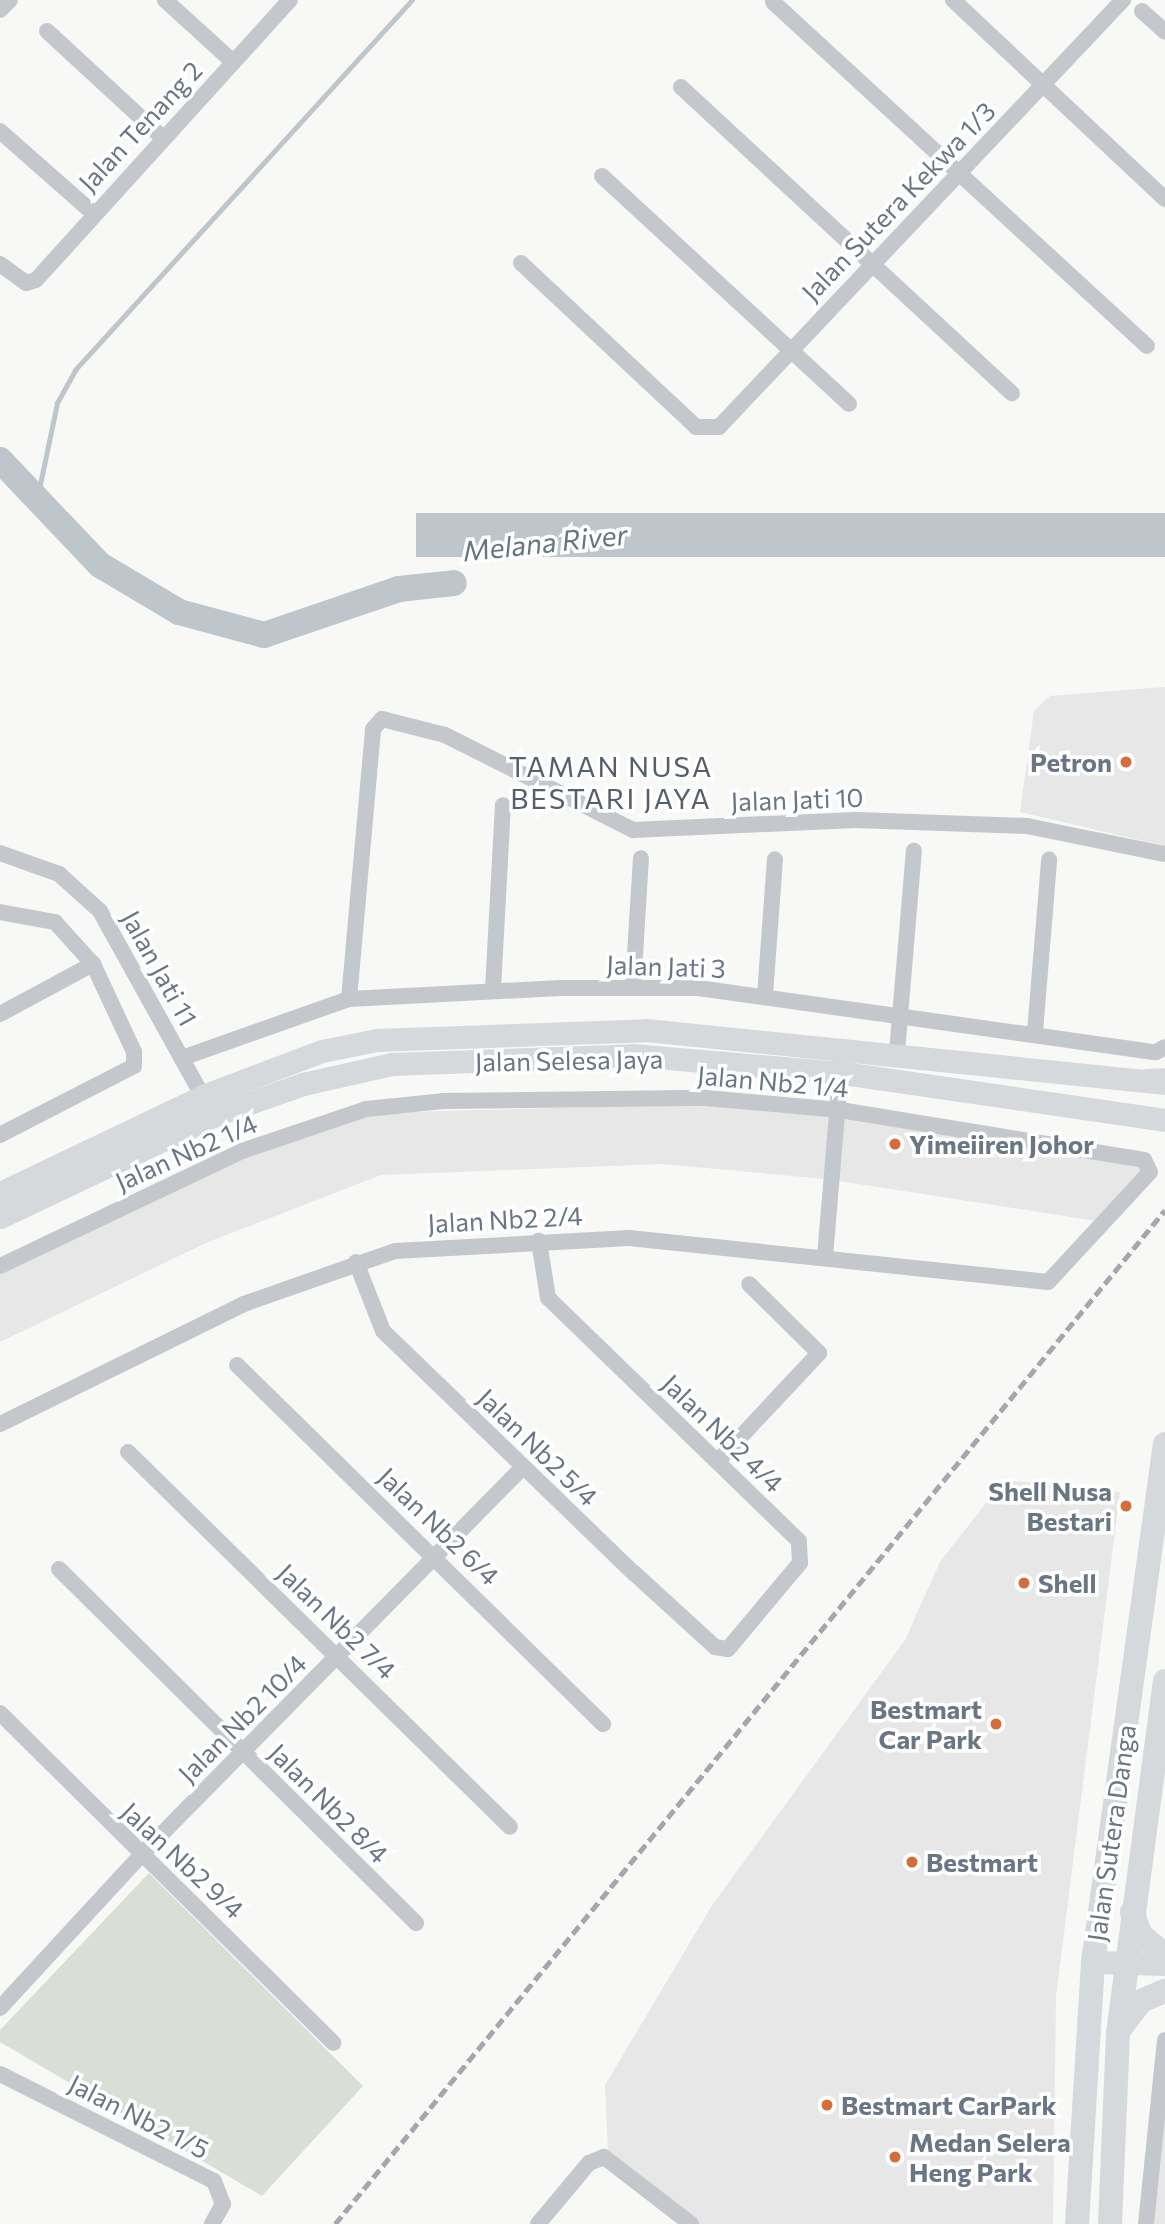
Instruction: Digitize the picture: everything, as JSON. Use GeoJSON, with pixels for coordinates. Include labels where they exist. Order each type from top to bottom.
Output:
{"type":"FeatureCollection","features":[{"type":"Feature","properties":{"kind":"main road","name":"Jalan Selesa Jaya"},"geometry":{"type":"LineString","coordinates":[[0,1217],[208,1106],[322,1051],[377,1040],[556,1030],[747,1039],[897,1052],[1159,1081]]}},
{"type":"Feature","properties":{"kind":"main road","name":"Jalan Selesa Jaya"},"geometry":{"type":"LineString","coordinates":[[0,1193],[208,1106],[392,1064],[632,1055],[843,1073],[1165,1120]]}},
{"type":"Feature","properties":{"kind":"main road","name":"Jalan Sutera Danga"},"geometry":{"type":"LineString","coordinates":[[1077,2224],[1093,1962],[1165,1444]]}},
{"type":"Feature","properties":{"kind":"main road","name":"Jalan Sutera Danga"},"geometry":{"type":"LineString","coordinates":[[1110,2224],[1118,2033],[1125,1963],[1160,1747],[1165,1681]]}},
{"type":"Feature","properties":{"kind":"main road"},"geometry":{"type":"LineString","coordinates":[[1132,1911],[1141,1935],[1165,1955]]}},
{"type":"Feature","properties":{"kind":"main road"},"geometry":{"type":"LineString","coordinates":[[1093,1962],[1165,1964]]}},
{"type":"Feature","properties":{"kind":"main road"},"geometry":{"type":"LineString","coordinates":[[1091,1987],[1165,1990]]}},
{"type":"Feature","properties":{"kind":"main road"},"geometry":{"type":"LineString","coordinates":[[1118,2033],[1141,2001],[1165,1990]]}},
{"type":"Feature","properties":{"kind":"street"},"geometry":{"type":"LineString","coordinates":[[0,10],[10,0]]}},
{"type":"Feature","properties":{"kind":"street"},"geometry":{"type":"LineString","coordinates":[[165,0],[232,61]]}},
{"type":"Feature","properties":{"kind":"street","name":"Jalan Tenang 2"},"geometry":{"type":"LineString","coordinates":[[0,264],[26,283],[37,279],[93,213],[290,0]]}},
{"type":"Feature","properties":{"kind":"street"},"geometry":{"type":"LineString","coordinates":[[953,0],[1165,199]]}},
{"type":"Feature","properties":{"kind":"street","name":"Jalan Sutera Kekwa 1/3"},"geometry":{"type":"LineString","coordinates":[[521,262],[696,428],[707,431],[719,428],[871,262],[956,177],[1123,0]]}},
{"type":"Feature","properties":{"kind":"street"},"geometry":{"type":"LineString","coordinates":[[773,2],[956,177],[1147,346]]}},
{"type":"Feature","properties":{"kind":"street"},"geometry":{"type":"LineString","coordinates":[[1142,11],[1165,32]]}},
{"type":"Feature","properties":{"kind":"street"},"geometry":{"type":"LineString","coordinates":[[47,31],[163,138]]}},
{"type":"Feature","properties":{"kind":"street"},"geometry":{"type":"LineString","coordinates":[[681,87],[1012,394]]}},
{"type":"Feature","properties":{"kind":"street"},"geometry":{"type":"LineString","coordinates":[[0,131],[93,213]]}},
{"type":"Feature","properties":{"kind":"street"},"geometry":{"type":"LineString","coordinates":[[602,176],[793,349],[849,404]]}},
{"type":"Feature","properties":{"kind":"street","name":"Jalan Jati 10"},"geometry":{"type":"LineString","coordinates":[[349,999],[373,729],[382,719],[445,735],[633,830],[856,820],[1027,826],[1165,854]]}},
{"type":"Feature","properties":{"kind":"street"},"geometry":{"type":"LineString","coordinates":[[493,989],[503,805]]}},
{"type":"Feature","properties":{"kind":"street"},"geometry":{"type":"LineString","coordinates":[[897,1052],[904,1012],[914,851]]}},
{"type":"Feature","properties":{"kind":"street","name":"Jalan Jati 11"},"geometry":{"type":"LineString","coordinates":[[0,853],[59,874],[100,911],[208,1106]]}},
{"type":"Feature","properties":{"kind":"street"},"geometry":{"type":"LineString","coordinates":[[633,988],[641,858]]}},
{"type":"Feature","properties":{"kind":"street"},"geometry":{"type":"LineString","coordinates":[[765,995],[775,859]]}},
{"type":"Feature","properties":{"kind":"street"},"geometry":{"type":"LineString","coordinates":[[1035,1032],[1049,860]]}},
{"type":"Feature","properties":{"kind":"street"},"geometry":{"type":"LineString","coordinates":[[0,912],[55,922],[93,964],[134,1052],[134,1066],[0,1135]]}},
{"type":"Feature","properties":{"kind":"street"},"geometry":{"type":"LineString","coordinates":[[0,1014],[93,964]]}},
{"type":"Feature","properties":{"kind":"street","name":"Jalan Jati 3"},"geometry":{"type":"LineString","coordinates":[[182,1058],[349,999],[493,989],[633,988],[765,995],[1160,1049]]}},
{"type":"Feature","properties":{"kind":"street"},"geometry":{"type":"LineString","coordinates":[[747,1039],[836,1060],[843,1073],[825,1257]]}},
{"type":"Feature","properties":{"kind":"street","name":"Jalan Nb2 1/4"},"geometry":{"type":"LineString","coordinates":[[0,1266],[242,1151],[366,1109],[584,1096],[840,1110],[1149,1164],[1150,1172],[1048,1282]]}},
{"type":"Feature","properties":{"kind":"street","name":"Jalan Nb2 2/4"},"geometry":{"type":"LineString","coordinates":[[0,1424],[244,1304],[356,1262],[396,1251],[629,1238],[1048,1282]]}},
{"type":"Feature","properties":{"kind":"street","name":"Jalan Nb2 4/4"},"geometry":{"type":"LineString","coordinates":[[539,1241],[548,1298],[799,1541],[800,1563],[731,1646],[715,1647]]}},
{"type":"Feature","properties":{"kind":"street","name":"Jalan Nb2 5/4"},"geometry":{"type":"LineString","coordinates":[[356,1262],[383,1331],[715,1647]]}},
{"type":"Feature","properties":{"kind":"street"},"geometry":{"type":"LineString","coordinates":[[718,1461],[819,1353],[749,1283]]}},
{"type":"Feature","properties":{"kind":"street","name":"Jalan Nb2 6/4"},"geometry":{"type":"LineString","coordinates":[[237,1365],[437,1556],[603,1724]]}},
{"type":"Feature","properties":{"kind":"street","name":"Jalan Nb2 7/4"},"geometry":{"type":"LineString","coordinates":[[128,1452],[510,1827]]}},
{"type":"Feature","properties":{"kind":"street","name":"Jalan Nb2 10/4"},"geometry":{"type":"LineString","coordinates":[[0,2008],[142,1854],[523,1467]]}},
{"type":"Feature","properties":{"kind":"street","name":"Jalan Nb2 8/4"},"geometry":{"type":"LineString","coordinates":[[59,1569],[416,1923]]}},
{"type":"Feature","properties":{"kind":"street","name":"Jalan Nb2 9/4"},"geometry":{"type":"LineString","coordinates":[[0,1713],[333,2043]]}},
{"type":"Feature","properties":{"kind":"street"},"geometry":{"type":"LineString","coordinates":[[1146,2224],[1165,2040]]}},
{"type":"Feature","properties":{"kind":"street","name":"Jalan Nb2 1/5"},"geometry":{"type":"LineString","coordinates":[[0,2074],[214,2180],[223,2204],[212,2224]]}},
{"type":"Feature","properties":{"kind":"street"},"geometry":{"type":"LineString","coordinates":[[538,2224],[589,2162],[604,2157],[691,2224]]}},
{"type":"Feature","properties":{"kind":"shaded area"},"geometry":{"type":"Polygon","coordinates":[[[416,513],[1165,513],[1165,557],[416,557],[416,513]]]}},
{"type":"Feature","properties":{"kind":"shaded area"},"geometry":{"type":"Polygon","coordinates":[[[1165,687],[1165,846],[1020,812],[1034,711],[1050,696],[1165,687]]]}},
{"type":"Feature","properties":{"kind":"shaded area"},"geometry":{"type":"Polygon","coordinates":[[[708,1104],[846,1116],[1144,1165],[1143,1171],[1097,1221],[826,1179],[662,1164],[381,1175],[208,1242],[0,1342],[0,1274],[246,1155],[371,1113],[708,1104]]]}},
{"type":"Feature","properties":{"kind":"shaded area"},"geometry":{"type":"Polygon","coordinates":[[[1004,1480],[1120,1492],[1056,1996],[1053,2224],[700,2224],[608,2152],[605,2085],[711,1907],[905,1640],[940,1562],[1004,1480]]]}},
{"type":"Feature","properties":{"kind":"shaded area"},"geometry":{"type":"Polygon","coordinates":[[[149,1873],[363,2086],[262,2196],[0,2042],[0,2030],[149,1873]]]}},
{"type":"Feature","properties":{"kind":"shaded area"},"geometry":{"type":"Polygon","coordinates":[[[1165,2052],[1165,2224],[1150,2224],[1165,2052]]]}},
{"type":"Feature","properties":{"kind":"waterway"},"geometry":{"type":"LineString","coordinates":[[37,499],[57,403],[75,370],[412,0]]}},
{"type":"Feature","properties":{"kind":"waterway","name":"Melana River"},"geometry":{"type":"LineString","coordinates":[[0,460],[100,565],[179,612],[264,635],[399,589],[454,583]]}},
{"type":"Feature","properties":{"kind":"railway"},"geometry":{"type":"LineString","coordinates":[[335,2224],[1165,1210]]}},
{"type":"Feature","properties":{"kind":"place","name":"Petron"},"geometry":{"type":"Point","coordinates":[1126,762]}},
{"type":"Feature","properties":{"kind":"place","name":"Yimeiiren Johor"},"geometry":{"type":"Point","coordinates":[895,1144]}},
{"type":"Feature","properties":{"kind":"place","name":"Shell Nusa Bestari"},"geometry":{"type":"Point","coordinates":[1126,1506]}},
{"type":"Feature","properties":{"kind":"place","name":"Shell"},"geometry":{"type":"Point","coordinates":[1024,1583]}},
{"type":"Feature","properties":{"kind":"place","name":"Bestmart Car Park"},"geometry":{"type":"Point","coordinates":[996,1724]}},
{"type":"Feature","properties":{"kind":"place","name":"Bestmart"},"geometry":{"type":"Point","coordinates":[912,1862]}},
{"type":"Feature","properties":{"kind":"place","name":"Bestmart CarPark"},"geometry":{"type":"Point","coordinates":[827,2105]}},
{"type":"Feature","properties":{"kind":"place","name":"Medan Selera Heng Park"},"geometry":{"type":"Point","coordinates":[895,2157]}},
{"type":"Feature","properties":{"kind":"district","name":"TAMAN NUSA BESTARI JAYA"},"geometry":{"type":"Point","coordinates":[611,782]}}]}
